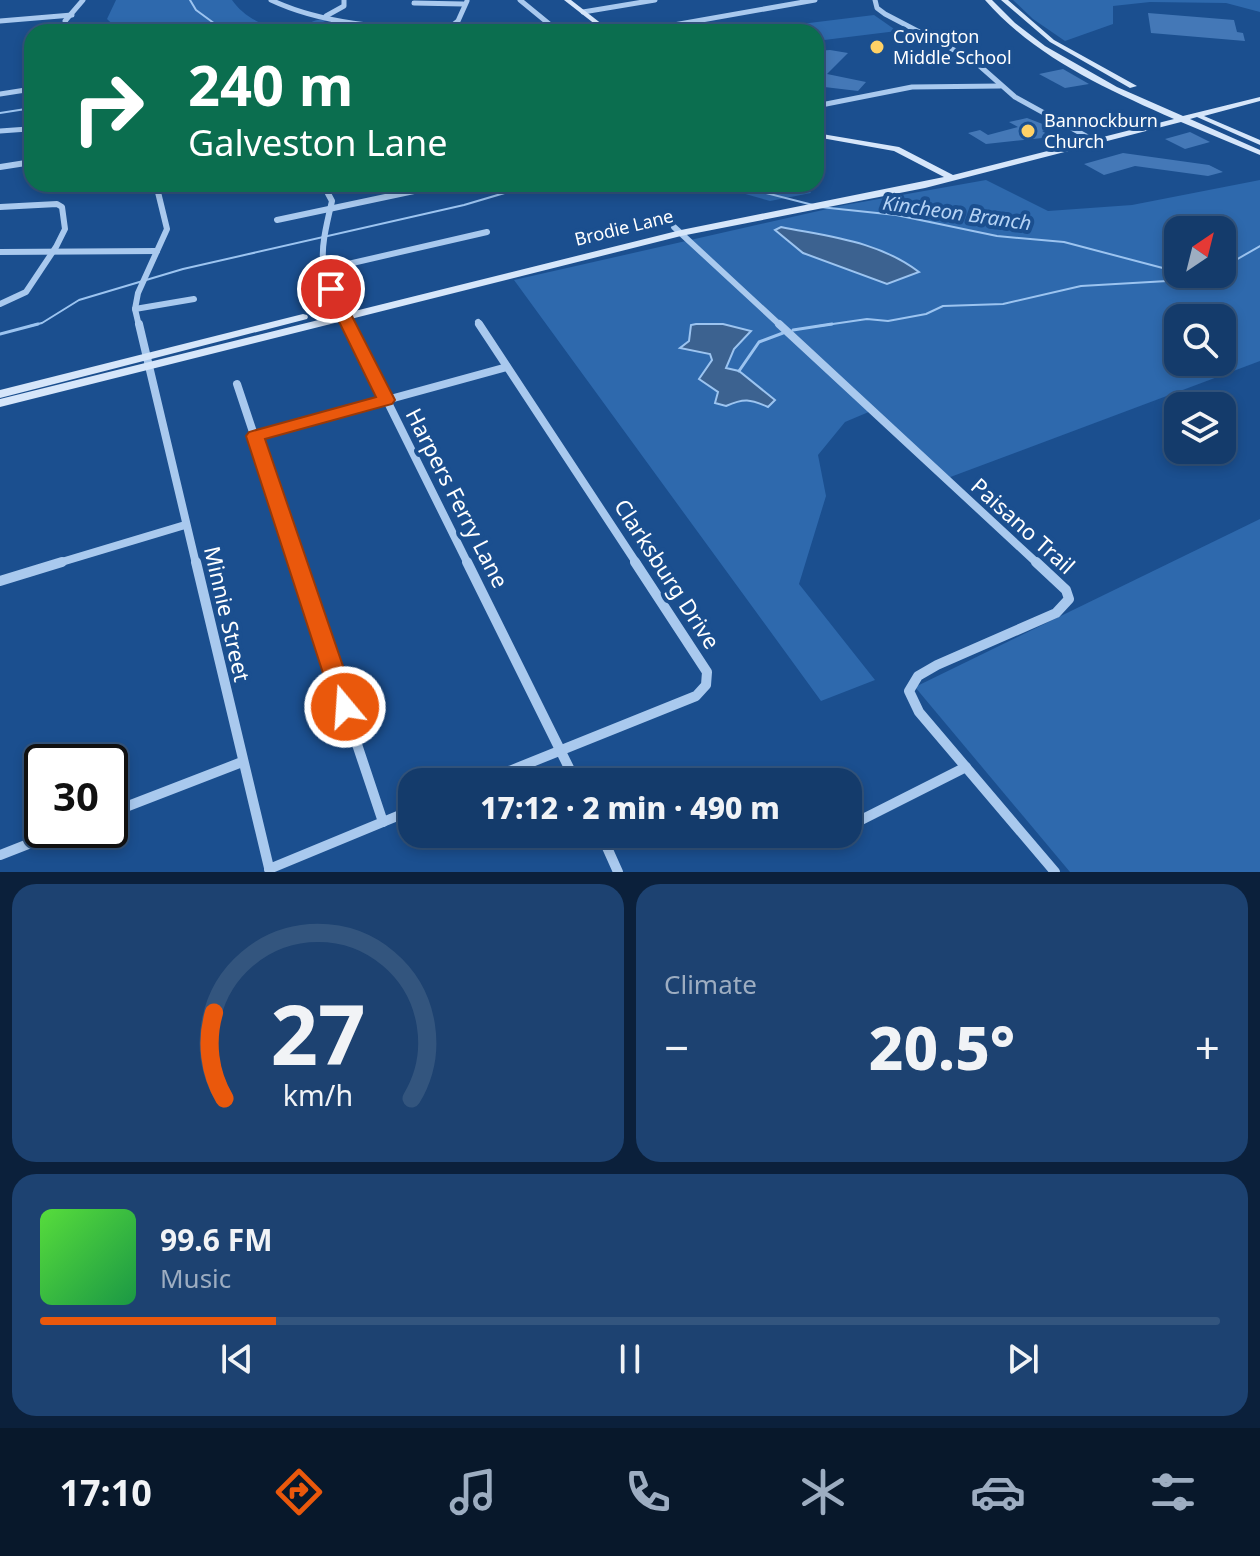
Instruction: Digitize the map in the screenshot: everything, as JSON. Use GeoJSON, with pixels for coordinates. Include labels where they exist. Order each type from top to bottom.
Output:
{"type":"FeatureCollection","features":[{"type":"Feature","properties":{"kind":"main road"},"geometry":{"type":"LineString","coordinates":[[567,0],[599,24]]}},
{"type":"Feature","properties":{"kind":"main road"},"geometry":{"type":"LineString","coordinates":[[989,2],[1005,2],[1066,50],[1260,153]]}},
{"type":"Feature","properties":{"kind":"main road"},"geometry":{"type":"LineString","coordinates":[[989,2],[1051,52],[1088,73],[1177,114],[1188,115]]}},
{"type":"Feature","properties":{"kind":"main road"},"geometry":{"type":"LineString","coordinates":[[1051,52],[1066,50]]}},
{"type":"Feature","properties":{"kind":"main road","name":"Brodie Lane"},"geometry":{"type":"LineString","coordinates":[[788,208],[869,196],[1188,115],[1260,93]]}},
{"type":"Feature","properties":{"kind":"main road","name":"Brodie Lane"},"geometry":{"type":"LineString","coordinates":[[1188,115],[1199,116],[1260,99]]}},
{"type":"Feature","properties":{"kind":"main road"},"geometry":{"type":"LineString","coordinates":[[1214,112],[1218,124]]}},
{"type":"Feature","properties":{"kind":"main road","name":"Brodie Lane"},"geometry":{"type":"LineString","coordinates":[[1091,139],[1177,114]]}},
{"type":"Feature","properties":{"kind":"main road"},"geometry":{"type":"LineString","coordinates":[[1199,116],[1260,143]]}},
{"type":"Feature","properties":{"kind":"main road"},"geometry":{"type":"LineString","coordinates":[[824,136],[896,149],[947,176]]}},
{"type":"Feature","properties":{"kind":"main road","name":"Brodie Lane"},"geometry":{"type":"LineString","coordinates":[[0,394],[677,230],[947,176]]}},
{"type":"Feature","properties":{"kind":"main road","name":"Brodie Lane"},"geometry":{"type":"LineString","coordinates":[[0,403],[148,360]]}},
{"type":"Feature","properties":{"kind":"street"},"geometry":{"type":"LineString","coordinates":[[65,24],[83,0]]}},
{"type":"Feature","properties":{"kind":"street"},"geometry":{"type":"LineString","coordinates":[[271,0],[292,10],[364,24]]}},
{"type":"Feature","properties":{"kind":"street"},"geometry":{"type":"LineString","coordinates":[[325,17],[344,6],[344,0]]}},
{"type":"Feature","properties":{"kind":"street"},"geometry":{"type":"LineString","coordinates":[[520,0],[549,24]]}},
{"type":"Feature","properties":{"kind":"street"},"geometry":{"type":"LineString","coordinates":[[583,12],[655,0]]}},
{"type":"Feature","properties":{"kind":"street"},"geometry":{"type":"LineString","coordinates":[[679,24],[815,0]]}},
{"type":"Feature","properties":{"kind":"street"},"geometry":{"type":"LineString","coordinates":[[875,0],[880,11],[973,60],[1000,86],[1091,139]]}},
{"type":"Feature","properties":{"kind":"street"},"geometry":{"type":"LineString","coordinates":[[414,3],[466,2],[455,24]]}},
{"type":"Feature","properties":{"kind":"street"},"geometry":{"type":"LineString","coordinates":[[0,21],[72,15]]}},
{"type":"Feature","properties":{"kind":"street"},"geometry":{"type":"LineString","coordinates":[[824,104],[912,87],[1000,86]]}},
{"type":"Feature","properties":{"kind":"street"},"geometry":{"type":"LineString","coordinates":[[0,94],[24,90]]}},
{"type":"Feature","properties":{"kind":"street"},"geometry":{"type":"LineString","coordinates":[[0,131],[24,129]]}},
{"type":"Feature","properties":{"kind":"street"},"geometry":{"type":"LineString","coordinates":[[0,167],[24,163]]}},
{"type":"Feature","properties":{"kind":"street"},"geometry":{"type":"LineString","coordinates":[[159,192],[168,221],[141,285],[135,309],[194,299]]}},
{"type":"Feature","properties":{"kind":"street"},"geometry":{"type":"LineString","coordinates":[[329,192],[331,208]]}},
{"type":"Feature","properties":{"kind":"street"},"geometry":{"type":"LineString","coordinates":[[277,220],[408,192]]}},
{"type":"Feature","properties":{"kind":"street"},"geometry":{"type":"LineString","coordinates":[[0,207],[41,202],[62,207],[65,229],[26,292],[0,304]]}},
{"type":"Feature","properties":{"kind":"street","name":"Harpers Ferry Lane"},"geometry":{"type":"LineString","coordinates":[[331,208],[322,242],[322,270],[569,768]]}},
{"type":"Feature","properties":{"kind":"street","name":"Paisano Trail"},"geometry":{"type":"LineString","coordinates":[[677,230],[1066,590],[1069,599],[1056,613],[937,665],[911,683],[911,701],[1055,872]]}},
{"type":"Feature","properties":{"kind":"street"},"geometry":{"type":"LineString","coordinates":[[322,270],[487,232]]}},
{"type":"Feature","properties":{"kind":"street"},"geometry":{"type":"LineString","coordinates":[[0,252],[157,251]]}},
{"type":"Feature","properties":{"kind":"street","name":"Minnie Street"},"geometry":{"type":"LineString","coordinates":[[135,309],[269,870]]}},
{"type":"Feature","properties":{"kind":"street","name":"Clarksburg Drive"},"geometry":{"type":"LineString","coordinates":[[478,322],[707,672],[706,685],[696,696],[517,768]]}},
{"type":"Feature","properties":{"kind":"street"},"geometry":{"type":"LineString","coordinates":[[255,436],[507,367]]}},
{"type":"Feature","properties":{"kind":"street"},"geometry":{"type":"LineString","coordinates":[[237,384],[383,822]]}},
{"type":"Feature","properties":{"kind":"street"},"geometry":{"type":"LineString","coordinates":[[0,581],[185,525]]}},
{"type":"Feature","properties":{"kind":"street"},"geometry":{"type":"LineString","coordinates":[[128,806],[242,762]]}},
{"type":"Feature","properties":{"kind":"street"},"geometry":{"type":"LineString","coordinates":[[862,819],[966,767]]}},
{"type":"Feature","properties":{"kind":"street"},"geometry":{"type":"LineString","coordinates":[[269,870],[398,816]]}},
{"type":"Feature","properties":{"kind":"street"},"geometry":{"type":"LineString","coordinates":[[0,855],[24,846]]}},
{"type":"Feature","properties":{"kind":"street"},"geometry":{"type":"LineString","coordinates":[[607,848],[618,872]]}},
{"type":"Feature","properties":{"kind":"shaded area"},"geometry":{"type":"Polygon","coordinates":[[[116,0],[232,0],[244,13],[265,24],[112,24],[107,19],[116,0]]]}},
{"type":"Feature","properties":{"kind":"shaded area"},"geometry":{"type":"Polygon","coordinates":[[[1013,0],[1260,0],[1260,12],[1226,3],[1150,2],[1113,6],[1113,24],[1065,41],[1033,19],[1013,0]]]}},
{"type":"Feature","properties":{"kind":"shaded area"},"geometry":{"type":"Polygon","coordinates":[[[874,15],[897,31],[824,40],[824,24],[801,24],[874,15]]]}},
{"type":"Feature","properties":{"kind":"shaded area"},"geometry":{"type":"Polygon","coordinates":[[[318,20],[327,20],[319,24],[307,24],[318,20]]]}},
{"type":"Feature","properties":{"kind":"shaded area"},"geometry":{"type":"Polygon","coordinates":[[[986,180],[1048,211],[1132,205],[1260,180],[1260,361],[1236,370],[1236,304],[1164,304],[1164,376],[1220,376],[1177,392],[1164,392],[1164,397],[945,479],[871,411],[845,422],[818,455],[826,496],[799,584],[875,680],[821,701],[514,280],[845,205],[986,180]]]}},
{"type":"Feature","properties":{"kind":"shaded area"},"geometry":{"type":"Polygon","coordinates":[[[738,192],[811,193],[770,201],[738,192]]]}},
{"type":"Feature","properties":{"kind":"shaded area"},"geometry":{"type":"Polygon","coordinates":[[[781,227],[871,247],[919,272],[887,284],[803,253],[775,230],[781,227]]]}},
{"type":"Feature","properties":{"kind":"shaded area"},"geometry":{"type":"Polygon","coordinates":[[[723,324],[751,331],[734,349],[726,368],[739,371],[775,400],[768,407],[747,400],[726,406],[715,403],[718,392],[699,379],[712,360],[710,354],[680,348],[689,341],[691,325],[723,324]]]}},
{"type":"Feature","properties":{"kind":"shaded area"},"geometry":{"type":"Polygon","coordinates":[[[1260,519],[1260,872],[1070,872],[915,687],[1260,519]]]}},
{"type":"Feature","properties":{"kind":"building"},"geometry":{"type":"Polygon","coordinates":[[[1148,13],[1234,20],[1237,32],[1243,33],[1245,41],[1151,33],[1148,13]]]}},
{"type":"Feature","properties":{"kind":"building"},"geometry":{"type":"Polygon","coordinates":[[[824,50],[848,53],[827,74],[866,82],[858,91],[824,87],[824,50]]]}},
{"type":"Feature","properties":{"kind":"building"},"geometry":{"type":"Polygon","coordinates":[[[1063,69],[1089,84],[1065,88],[1039,74],[1063,69]]]}},
{"type":"Feature","properties":{"kind":"building","name":"Bannockburn Church"},"geometry":{"type":"Polygon","coordinates":[[[1027,118],[1053,128],[1042,131],[1052,137],[986,144],[968,133],[980,130],[988,135],[1018,127],[1009,122],[1027,118]]]}},
{"type":"Feature","properties":{"kind":"building"},"geometry":{"type":"Polygon","coordinates":[[[1190,132],[1210,142],[1185,149],[1165,139],[1190,132]]]}},
{"type":"Feature","properties":{"kind":"building"},"geometry":{"type":"Polygon","coordinates":[[[1123,153],[1209,165],[1223,172],[1208,176],[1135,166],[1104,175],[1084,164],[1123,153]]]}},
{"type":"Feature","properties":{"kind":"waterway","name":"Kincheon Branch"},"geometry":{"type":"LineString","coordinates":[[190,0],[196,10],[215,24]]}},
{"type":"Feature","properties":{"kind":"waterway"},"geometry":{"type":"LineString","coordinates":[[0,113],[24,109]]}},
{"type":"Feature","properties":{"kind":"waterway"},"geometry":{"type":"LineString","coordinates":[[38,324],[79,300],[183,269],[464,205],[508,192]]}},
{"type":"Feature","properties":{"kind":"waterway","name":"Kincheon Branch"},"geometry":{"type":"LineString","coordinates":[[762,192],[813,205]]}},
{"type":"Feature","properties":{"kind":"waterway","name":"Kincheon Branch"},"geometry":{"type":"LineString","coordinates":[[820,207],[896,215],[997,236],[1064,242],[1164,268]]}},
{"type":"Feature","properties":{"kind":"waterway","name":"Kincheon Branch"},"geometry":{"type":"LineString","coordinates":[[1236,260],[1260,246]]}},
{"type":"Feature","properties":{"kind":"waterway"},"geometry":{"type":"LineString","coordinates":[[819,326],[867,319],[888,321],[926,314],[943,306],[1003,304],[1081,286],[1164,281]]}},
{"type":"Feature","properties":{"kind":"waterway"},"geometry":{"type":"LineString","coordinates":[[0,334],[38,324]]}},
{"type":"Feature","properties":{"kind":"waterway"},"geometry":{"type":"LineString","coordinates":[[30,326],[38,324]]}},
{"type":"Feature","properties":{"kind":"waterway"},"geometry":{"type":"LineString","coordinates":[[819,326],[832,324]]}},
{"type":"Feature","properties":{"kind":"waterway"},"geometry":{"type":"LineString","coordinates":[[793,330],[819,326]]}},
{"type":"Feature","properties":{"kind":"waterway"},"geometry":{"type":"LineString","coordinates":[[739,371],[759,342],[783,333]]}},
{"type":"Feature","properties":{"kind":"place","name":"Covington Middle School"},"geometry":{"type":"Point","coordinates":[877,47]}},
{"type":"Feature","properties":{"kind":"place","name":"Bannockburn Church"},"geometry":{"type":"Point","coordinates":[1028,131]}},
{"type":"Feature","properties":{"kind":"route"},"geometry":{"type":"LineString","coordinates":[[331,289],[386,400],[255,436],[345,707]]}}]}
